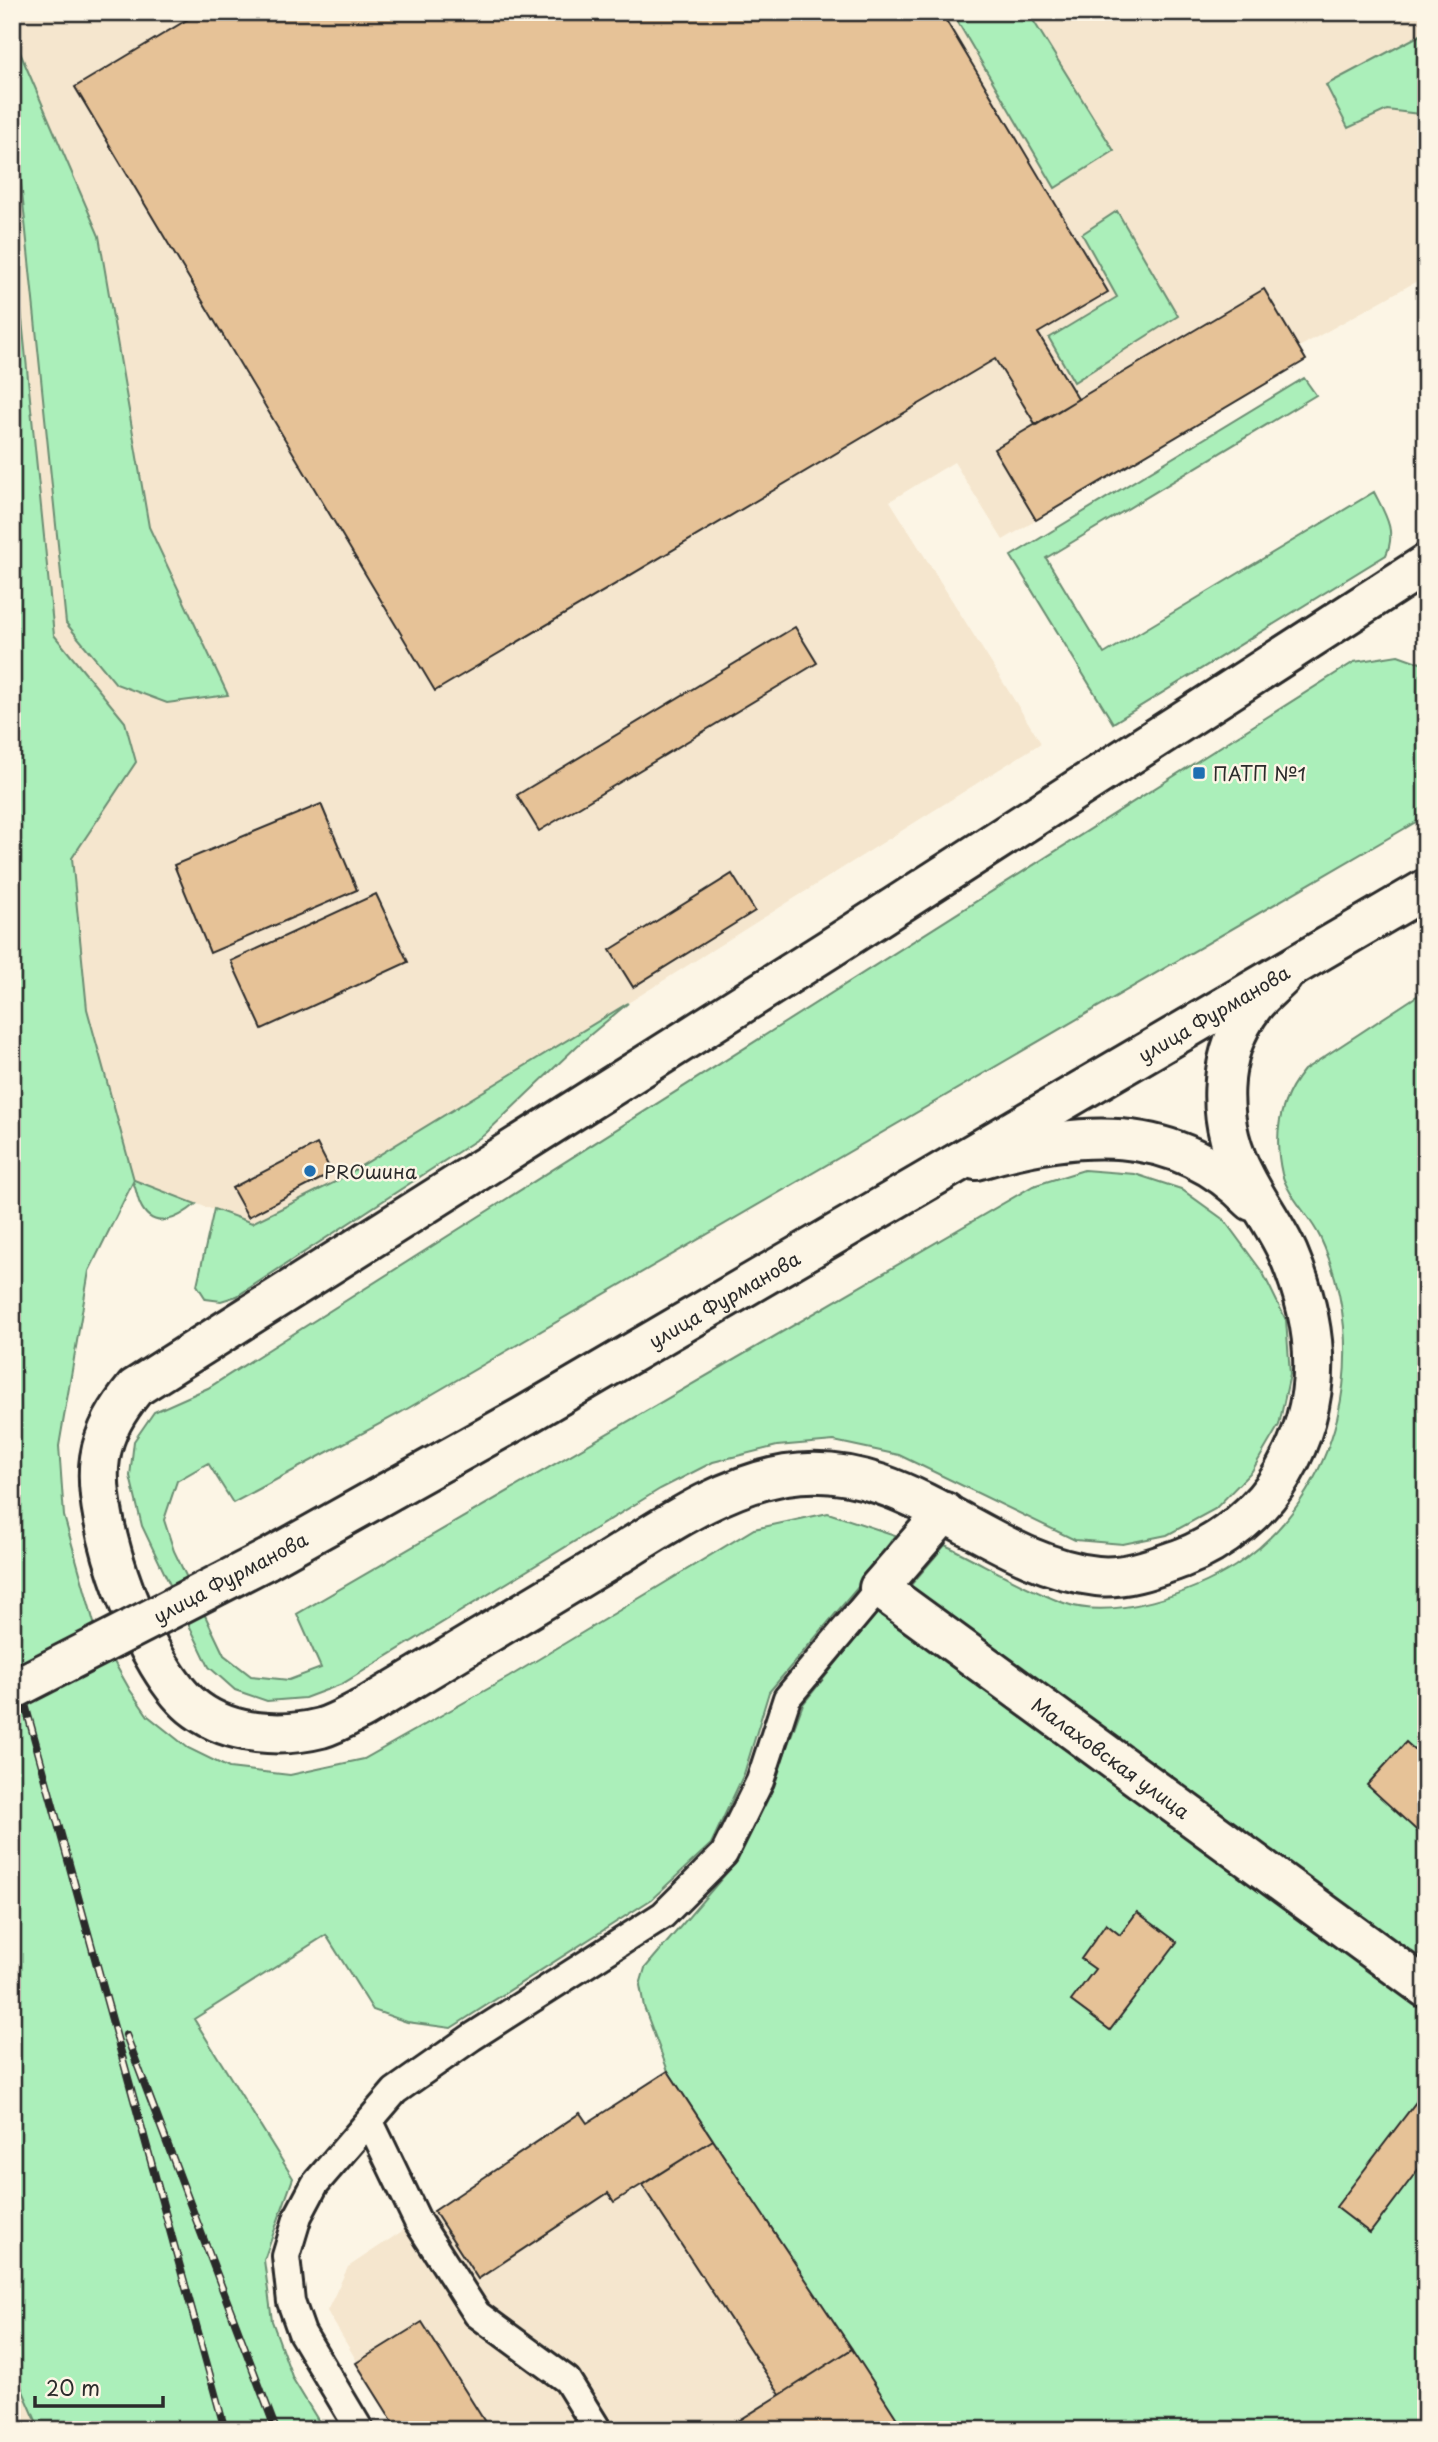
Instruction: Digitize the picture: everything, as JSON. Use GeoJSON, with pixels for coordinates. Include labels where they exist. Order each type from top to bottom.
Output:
{"type":"FeatureCollection","features":[{"type":"Feature","properties":{"kind":"street"},"geometry":{"type":"LineString","coordinates":[[1289,971],[1254,1005],[1231,1043],[1223,1084],[1227,1125],[1242,1174],[1287,1250],[1308,1314],[1315,1368],[1307,1424],[1282,1476],[1245,1520],[1200,1551],[1145,1571],[1101,1577],[1055,1568],[890,1487],[835,1472],[786,1475],[734,1489],[676,1520],[364,1709],[323,1728],[286,1735],[236,1728],[197,1710],[165,1675],[142,1637],[114,1557],[100,1494],[100,1458],[115,1413],[135,1388],[817,956],[1426,564]]}},
{"type":"Feature","properties":{"kind":"street","name":"улица Фурманова"},"geometry":{"type":"LineString","coordinates":[[12,1690],[266,1560],[524,1416],[1426,889]]}},
{"type":"Feature","properties":{"kind":"street"},"geometry":{"type":"LineString","coordinates":[[947,1169],[1029,1144],[1079,1138],[1138,1140],[1190,1154],[1234,1182],[1271,1220]]}},
{"type":"Feature","properties":{"kind":"street"},"geometry":{"type":"LineString","coordinates":[[879,1588],[945,1512]]}},
{"type":"Feature","properties":{"kind":"street","name":"Малаховская улица"},"geometry":{"type":"LineString","coordinates":[[879,1588],[1426,1988]]}},
{"type":"Feature","properties":{"kind":"lane"},"geometry":{"type":"LineString","coordinates":[[360,2430],[302,2333],[291,2302],[286,2256],[298,2216],[315,2185],[395,2091],[663,1915],[723,1854],[760,1781],[788,1698],[879,1588]]}},
{"type":"Feature","properties":{"kind":"lane"},"geometry":{"type":"LineString","coordinates":[[370,2122],[418,2222],[477,2314],[567,2380],[598,2430]]}},
{"type":"Feature","properties":{"kind":"shaded area"},"geometry":{"type":"Polygon","coordinates":[[[12,12],[1426,12],[1426,276],[1299,347],[1306,360],[1003,540],[954,462],[890,501],[1041,743],[628,1003],[333,1183],[252,1224],[134,1181],[87,1009],[72,858],[136,761],[125,722],[54,635],[12,221],[12,12]]]}},
{"type":"Feature","properties":{"kind":"shaded area"},"geometry":{"type":"Polygon","coordinates":[[[668,2071],[903,2428],[398,2430],[327,2311],[348,2267],[580,2113],[587,2123],[668,2071]]]}},
{"type":"Feature","properties":{"kind":"shaded area"},"geometry":{"type":"Polygon","coordinates":[[[12,2366],[40,2430],[12,2430],[12,2366]]]}},
{"type":"Feature","properties":{"kind":"green space"},"geometry":{"type":"Polygon","coordinates":[[[952,12],[1028,12],[1114,151],[1055,188],[952,12]]]}},
{"type":"Feature","properties":{"kind":"green space"},"geometry":{"type":"Polygon","coordinates":[[[1426,32],[1426,128],[1419,114],[1387,110],[1348,128],[1326,85],[1426,32]]]}},
{"type":"Feature","properties":{"kind":"green space"},"geometry":{"type":"Polygon","coordinates":[[[12,34],[99,236],[149,527],[228,695],[167,703],[116,684],[66,623],[18,153],[12,133],[12,34]]]}},
{"type":"Feature","properties":{"kind":"green space"},"geometry":{"type":"Polygon","coordinates":[[[1117,211],[1178,316],[1074,382],[1049,338],[1117,297],[1082,234],[1117,211]]]}},
{"type":"Feature","properties":{"kind":"green space"},"geometry":{"type":"Polygon","coordinates":[[[12,221],[54,635],[125,722],[136,762],[72,858],[87,1009],[134,1180],[196,1204],[174,1218],[152,1218],[140,1204],[133,1182],[89,1271],[59,1446],[64,1516],[96,1630],[130,1690],[148,1716],[188,1748],[229,1768],[290,1775],[364,1759],[509,1677],[754,1529],[828,1513],[895,1535],[865,1579],[769,1692],[744,1774],[711,1844],[652,1899],[451,2028],[407,2022],[373,2010],[326,1935],[194,2019],[293,2178],[264,2260],[272,2321],[293,2379],[324,2430],[40,2430],[12,2366],[12,221]]]}},
{"type":"Feature","properties":{"kind":"green space"},"geometry":{"type":"Polygon","coordinates":[[[1304,378],[1316,395],[1046,558],[1104,654],[1374,492],[1386,515],[1390,530],[1386,555],[1113,723],[1011,556],[1304,378]]]}},
{"type":"Feature","properties":{"kind":"green space"},"geometry":{"type":"Polygon","coordinates":[[[1398,655],[1426,665],[1426,816],[400,1413],[233,1503],[208,1463],[177,1481],[164,1520],[174,1551],[224,1655],[251,1676],[289,1680],[321,1668],[297,1614],[1033,1186],[1084,1170],[1135,1174],[1181,1189],[1224,1220],[1263,1273],[1286,1320],[1290,1374],[1279,1425],[1252,1471],[1215,1509],[1167,1535],[1123,1544],[1075,1540],[899,1455],[834,1441],[777,1446],[713,1462],[660,1489],[342,1684],[305,1698],[267,1701],[235,1690],[209,1667],[142,1526],[130,1476],[134,1441],[154,1412],[208,1388],[1354,662],[1398,655]]]}},
{"type":"Feature","properties":{"kind":"green space"},"geometry":{"type":"Polygon","coordinates":[[[1426,990],[1426,1979],[904,1593],[945,1545],[1064,1603],[1105,1609],[1129,1606],[1175,1594],[1218,1576],[1235,1566],[1271,1536],[1300,1501],[1322,1461],[1337,1418],[1344,1373],[1344,1327],[1336,1281],[1320,1237],[1289,1190],[1282,1174],[1278,1146],[1280,1119],[1289,1093],[1304,1070],[1426,990]]]}},
{"type":"Feature","properties":{"kind":"green space"},"geometry":{"type":"Polygon","coordinates":[[[628,1003],[577,1046],[484,1135],[237,1296],[221,1301],[206,1299],[197,1285],[214,1209],[252,1223],[333,1183],[628,1003]]]}},
{"type":"Feature","properties":{"kind":"green space"},"geometry":{"type":"Polygon","coordinates":[[[881,1607],[1426,2010],[1426,2430],[900,2430],[902,2428],[668,2071],[644,2007],[640,1985],[645,1968],[735,1863],[772,1787],[803,1704],[881,1607]]]}},
{"type":"Feature","properties":{"kind":"building"},"geometry":{"type":"Polygon","coordinates":[[[200,12],[941,12],[1108,292],[1038,333],[1078,399],[1036,425],[995,359],[435,691],[75,87],[200,12]]]}},
{"type":"Feature","properties":{"kind":"building"},"geometry":{"type":"Polygon","coordinates":[[[1264,289],[1306,360],[1036,520],[994,449],[1264,289]]]}},
{"type":"Feature","properties":{"kind":"building"},"geometry":{"type":"Polygon","coordinates":[[[795,627],[817,663],[539,831],[517,795],[795,627]]]}},
{"type":"Feature","properties":{"kind":"building"},"geometry":{"type":"Polygon","coordinates":[[[321,804],[357,890],[210,953],[174,865],[321,804]]]}},
{"type":"Feature","properties":{"kind":"building"},"geometry":{"type":"Polygon","coordinates":[[[732,874],[755,911],[633,987],[610,950],[732,874]]]}},
{"type":"Feature","properties":{"kind":"building"},"geometry":{"type":"Polygon","coordinates":[[[376,894],[408,962],[262,1029],[231,961],[376,894]]]}},
{"type":"Feature","properties":{"kind":"building"},"geometry":{"type":"Polygon","coordinates":[[[317,1144],[332,1173],[248,1217],[232,1188],[317,1144]]]}},
{"type":"Feature","properties":{"kind":"building"},"geometry":{"type":"Polygon","coordinates":[[[1406,1742],[1426,1760],[1426,1839],[1367,1785],[1406,1742]]]}},
{"type":"Feature","properties":{"kind":"building"},"geometry":{"type":"Polygon","coordinates":[[[1137,1912],[1177,1942],[1110,2030],[1071,2001],[1095,1969],[1081,1959],[1106,1924],[1120,1935],[1137,1912]]]}},
{"type":"Feature","properties":{"kind":"building"},"geometry":{"type":"Polygon","coordinates":[[[668,2071],[713,2140],[614,2202],[608,2193],[478,2279],[434,2211],[580,2113],[587,2123],[668,2071]]]}},
{"type":"Feature","properties":{"kind":"building"},"geometry":{"type":"Polygon","coordinates":[[[1416,2102],[1426,2110],[1426,2159],[1370,2233],[1336,2207],[1416,2102]]]}},
{"type":"Feature","properties":{"kind":"building"},"geometry":{"type":"Polygon","coordinates":[[[713,2140],[852,2349],[780,2395],[642,2185],[713,2140]]]}},
{"type":"Feature","properties":{"kind":"building"},"geometry":{"type":"Polygon","coordinates":[[[422,2322],[490,2430],[398,2430],[356,2363],[422,2322]]]}},
{"type":"Feature","properties":{"kind":"building"},"geometry":{"type":"Polygon","coordinates":[[[852,2349],[903,2428],[724,2430],[780,2395],[852,2349]]]}},
{"type":"Feature","properties":{"kind":"railway"},"geometry":{"type":"LineString","coordinates":[[12,1657],[225,2430]]}},
{"type":"Feature","properties":{"kind":"railway"},"geometry":{"type":"LineString","coordinates":[[126,2035],[276,2430]]}},
{"type":"Feature","properties":{"kind":"place","name":"ПАТП №1"},"geometry":{"type":"Point","coordinates":[1199,773]}},
{"type":"Feature","properties":{"kind":"place","name":"PROшина"},"geometry":{"type":"Point","coordinates":[310,1171]}}]}
